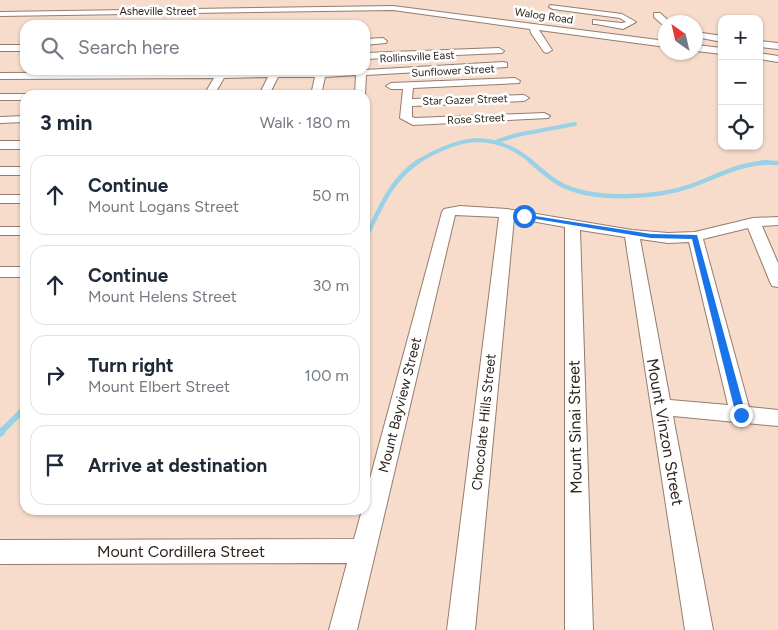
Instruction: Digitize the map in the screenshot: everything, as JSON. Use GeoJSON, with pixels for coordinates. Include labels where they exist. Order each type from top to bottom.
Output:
{"type":"FeatureCollection","features":[{"type":"Feature","properties":{"kind":"street"},"geometry":{"type":"LineString","coordinates":[[0,6],[368,0]]}},
{"type":"Feature","properties":{"kind":"street"},"geometry":{"type":"LineString","coordinates":[[65,13],[75,5]]}},
{"type":"Feature","properties":{"kind":"street"},"geometry":{"type":"LineString","coordinates":[[612,6],[622,16]]}},
{"type":"Feature","properties":{"kind":"street"},"geometry":{"type":"LineString","coordinates":[[553,7],[622,16],[631,20],[631,24],[623,26],[589,21],[582,32]]}},
{"type":"Feature","properties":{"kind":"street","name":"Walog Road"},"geometry":{"type":"LineString","coordinates":[[0,14],[262,13],[393,8],[658,43]]}},
{"type":"Feature","properties":{"kind":"street"},"geometry":{"type":"LineString","coordinates":[[534,26],[535,33],[547,50]]}},
{"type":"Feature","properties":{"kind":"street"},"geometry":{"type":"LineString","coordinates":[[703,36],[718,38]]}},
{"type":"Feature","properties":{"kind":"street"},"geometry":{"type":"LineString","coordinates":[[370,42],[382,41]]}},
{"type":"Feature","properties":{"kind":"street"},"geometry":{"type":"LineString","coordinates":[[763,44],[778,46]]}},
{"type":"Feature","properties":{"kind":"street"},"geometry":{"type":"LineString","coordinates":[[0,48],[20,48]]}},
{"type":"Feature","properties":{"kind":"street"},"geometry":{"type":"LineString","coordinates":[[703,49],[718,51]]}},
{"type":"Feature","properties":{"kind":"street"},"geometry":{"type":"LineString","coordinates":[[370,56],[499,50],[504,65],[516,80],[524,98]]}},
{"type":"Feature","properties":{"kind":"street"},"geometry":{"type":"LineString","coordinates":[[763,57],[778,59]]}},
{"type":"Feature","properties":{"kind":"street","name":"Rollinsville East"},"geometry":{"type":"LineString","coordinates":[[370,71],[504,65]]}},
{"type":"Feature","properties":{"kind":"street","name":"Rollinsville East"},"geometry":{"type":"LineString","coordinates":[[0,76],[56,75]]}},
{"type":"Feature","properties":{"kind":"street"},"geometry":{"type":"LineString","coordinates":[[212,90],[221,75]]}},
{"type":"Feature","properties":{"kind":"street"},"geometry":{"type":"LineString","coordinates":[[266,90],[274,75]]}},
{"type":"Feature","properties":{"kind":"street"},"geometry":{"type":"LineString","coordinates":[[317,90],[321,75]]}},
{"type":"Feature","properties":{"kind":"street"},"geometry":{"type":"LineString","coordinates":[[361,75],[361,90]]}},
{"type":"Feature","properties":{"kind":"street","name":"Sunflower Street"},"geometry":{"type":"LineString","coordinates":[[391,86],[516,80]]}},
{"type":"Feature","properties":{"kind":"street"},"geometry":{"type":"LineString","coordinates":[[406,103],[408,85]]}},
{"type":"Feature","properties":{"kind":"street"},"geometry":{"type":"LineString","coordinates":[[0,97],[20,97]]}},
{"type":"Feature","properties":{"kind":"street","name":"Star Gazer Street"},"geometry":{"type":"LineString","coordinates":[[406,103],[524,98]]}},
{"type":"Feature","properties":{"kind":"street","name":"Rose Street"},"geometry":{"type":"LineString","coordinates":[[406,103],[406,118],[417,122],[538,116],[524,98]]}},
{"type":"Feature","properties":{"kind":"street"},"geometry":{"type":"LineString","coordinates":[[0,120],[20,119]]}},
{"type":"Feature","properties":{"kind":"street"},"geometry":{"type":"LineString","coordinates":[[0,145],[20,145]]}},
{"type":"Feature","properties":{"kind":"street"},"geometry":{"type":"LineString","coordinates":[[0,171],[20,171]]}},
{"type":"Feature","properties":{"kind":"street"},"geometry":{"type":"LineString","coordinates":[[0,199],[20,199]]}},
{"type":"Feature","properties":{"kind":"street","name":"Mount Bayview Street"},"geometry":{"type":"LineString","coordinates":[[342,630],[448,214],[452,211],[507,213]]}},
{"type":"Feature","properties":{"kind":"street"},"geometry":{"type":"LineString","coordinates":[[507,213],[632,234],[668,238],[695,237],[753,222],[778,221]]}},
{"type":"Feature","properties":{"kind":"street","name":"Chocolate Hills Street"},"geometry":{"type":"LineString","coordinates":[[462,630],[507,213]]}},
{"type":"Feature","properties":{"kind":"street"},"geometry":{"type":"LineString","coordinates":[[753,222],[778,282]]}},
{"type":"Feature","properties":{"kind":"street","name":"Mount Sinai Street"},"geometry":{"type":"LineString","coordinates":[[572,223],[579,630]]}},
{"type":"Feature","properties":{"kind":"street"},"geometry":{"type":"LineString","coordinates":[[0,231],[20,231]]}},
{"type":"Feature","properties":{"kind":"street","name":"Mount Vinzon Street"},"geometry":{"type":"LineString","coordinates":[[632,234],[699,630]]}},
{"type":"Feature","properties":{"kind":"street"},"geometry":{"type":"LineString","coordinates":[[695,237],[741,415]]}},
{"type":"Feature","properties":{"kind":"street"},"geometry":{"type":"LineString","coordinates":[[0,288],[11,272]]}},
{"type":"Feature","properties":{"kind":"street"},"geometry":{"type":"LineString","coordinates":[[661,407],[778,418]]}},
{"type":"Feature","properties":{"kind":"street","name":"Mount Cordillera Street"},"geometry":{"type":"LineString","coordinates":[[0,552],[363,551]]}},
{"type":"Feature","properties":{"kind":"waterway"},"geometry":{"type":"LineString","coordinates":[[498,141],[517,135],[575,124]]}},
{"type":"Feature","properties":{"kind":"waterway"},"geometry":{"type":"LineString","coordinates":[[417,162],[447,147],[475,140],[503,145],[532,162]]}},
{"type":"Feature","properties":{"kind":"waterway"},"geometry":{"type":"LineString","coordinates":[[370,229],[393,186],[400,177],[419,161]]}},
{"type":"Feature","properties":{"kind":"waterway"},"geometry":{"type":"LineString","coordinates":[[530,161],[560,184],[574,190],[607,196],[643,195],[677,190],[744,166],[778,163]]}},
{"type":"Feature","properties":{"kind":"waterway"},"geometry":{"type":"LineString","coordinates":[[762,162],[768,162]]}},
{"type":"Feature","properties":{"kind":"waterway"},"geometry":{"type":"LineString","coordinates":[[0,433],[20,413]]}},
{"type":"Feature","properties":{"kind":"route"},"geometry":{"type":"LineString","coordinates":[[524,216],[632,234],[679,238],[695,237],[741,415]]}}]}
